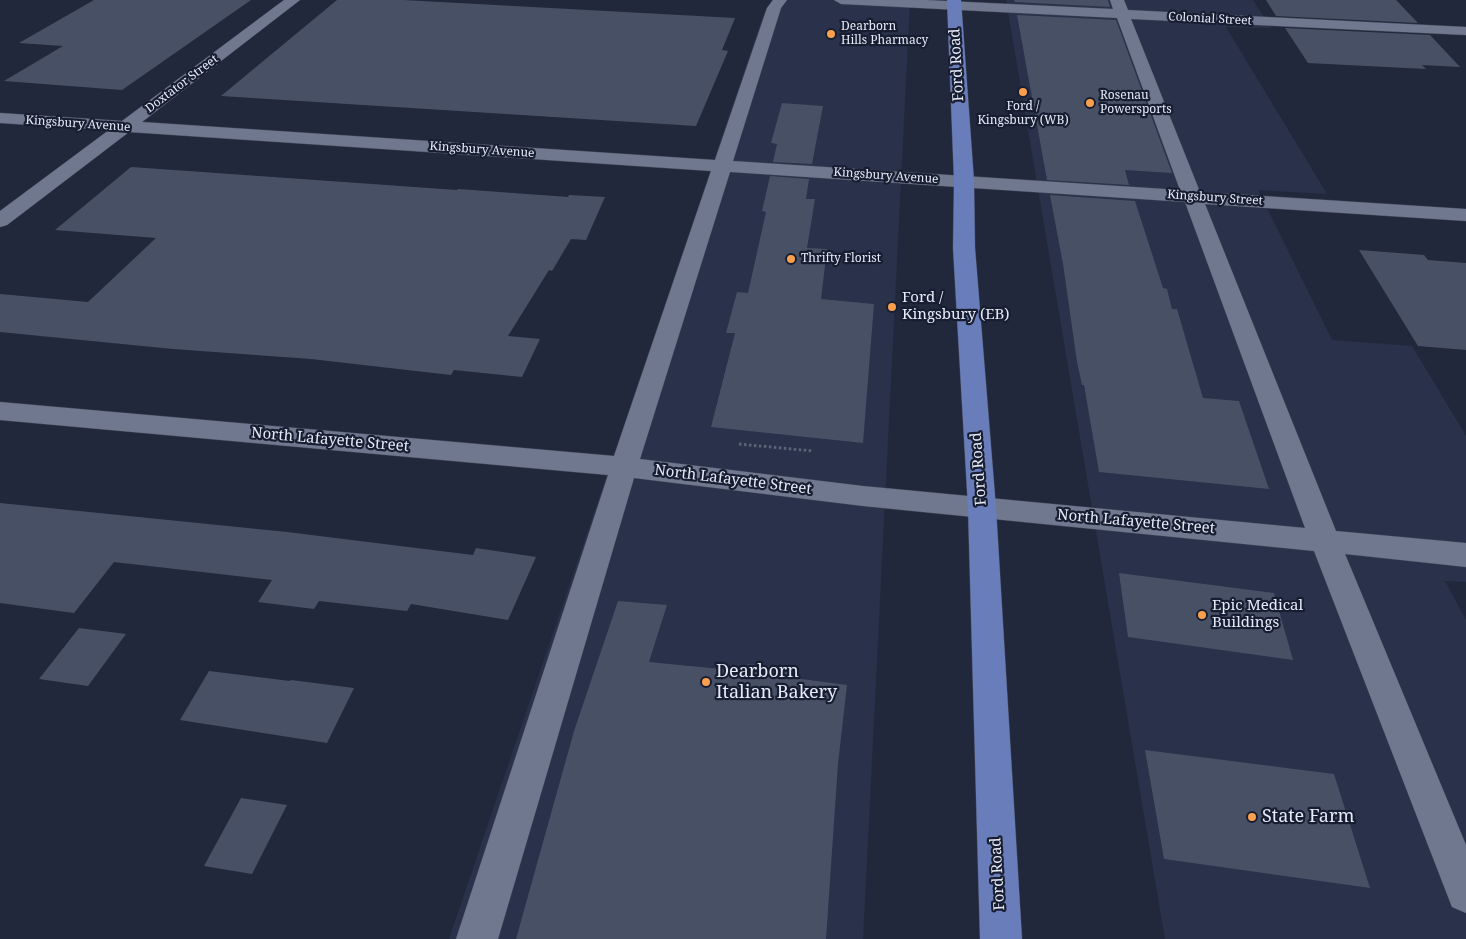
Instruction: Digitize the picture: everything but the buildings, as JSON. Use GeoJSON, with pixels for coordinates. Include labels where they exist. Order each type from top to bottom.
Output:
{"type":"FeatureCollection","features":[{"type":"Feature","properties":{"kind":"main road","name":"Ford Road"},"geometry":{"type":"LineString","coordinates":[[954,3],[964,181],[965,257],[982,508],[1001,939]]}},
{"type":"Feature","properties":{"kind":"street","name":"Doxtator Street"},"geometry":{"type":"LineString","coordinates":[[0,222],[293,0]]}},
{"type":"Feature","properties":{"kind":"street"},"geometry":{"type":"LineString","coordinates":[[477,939],[624,467],[774,8],[780,0]]}},
{"type":"Feature","properties":{"kind":"street","name":"Colonial Street"},"geometry":{"type":"LineString","coordinates":[[841,0],[1120,7],[1466,31]]}},
{"type":"Feature","properties":{"kind":"street"},"geometry":{"type":"LineString","coordinates":[[1120,7],[1325,541],[1466,892]]}},
{"type":"Feature","properties":{"kind":"street","name":"Kingsbury Avenue"},"geometry":{"type":"LineString","coordinates":[[0,118],[964,181]]}},
{"type":"Feature","properties":{"kind":"street","name":"Kingsbury Street"},"geometry":{"type":"LineString","coordinates":[[964,181],[1466,215]]}},
{"type":"Feature","properties":{"kind":"street","name":"North Lafayette Street"},"geometry":{"type":"LineString","coordinates":[[0,410],[624,467],[863,496],[1466,555]]}},
{"type":"Feature","properties":{"kind":"shaded area"},"geometry":{"type":"Polygon","coordinates":[[[772,0],[910,0],[863,939],[449,939],[763,16],[772,0]]]}},
{"type":"Feature","properties":{"kind":"shaded area"},"geometry":{"type":"Polygon","coordinates":[[[1006,0],[1253,0],[1271,28],[1226,27],[1327,194],[1258,190],[1332,340],[1412,346],[1466,436],[1466,582],[1445,581],[1466,620],[1466,939],[1165,939],[1006,0]]]}},
{"type":"Feature","properties":{"kind":"place","name":"Dearborn Hills Pharmacy"},"geometry":{"type":"Point","coordinates":[831,34]}},
{"type":"Feature","properties":{"kind":"place","name":"Ford / Kingsbury (WB)"},"geometry":{"type":"Point","coordinates":[1023,92]}},
{"type":"Feature","properties":{"kind":"place","name":"Rosenau Powersports"},"geometry":{"type":"Point","coordinates":[1090,103]}},
{"type":"Feature","properties":{"kind":"place","name":"Thrifty Florist"},"geometry":{"type":"Point","coordinates":[791,259]}},
{"type":"Feature","properties":{"kind":"place","name":"Ford / Kingsbury (EB)"},"geometry":{"type":"Point","coordinates":[892,307]}},
{"type":"Feature","properties":{"kind":"place","name":"Epic Medical Buildings"},"geometry":{"type":"Point","coordinates":[1202,615]}},
{"type":"Feature","properties":{"kind":"place","name":"Dearborn Italian Bakery"},"geometry":{"type":"Point","coordinates":[706,682]}},
{"type":"Feature","properties":{"kind":"place","name":"State Farm"},"geometry":{"type":"Point","coordinates":[1252,817]}}]}
